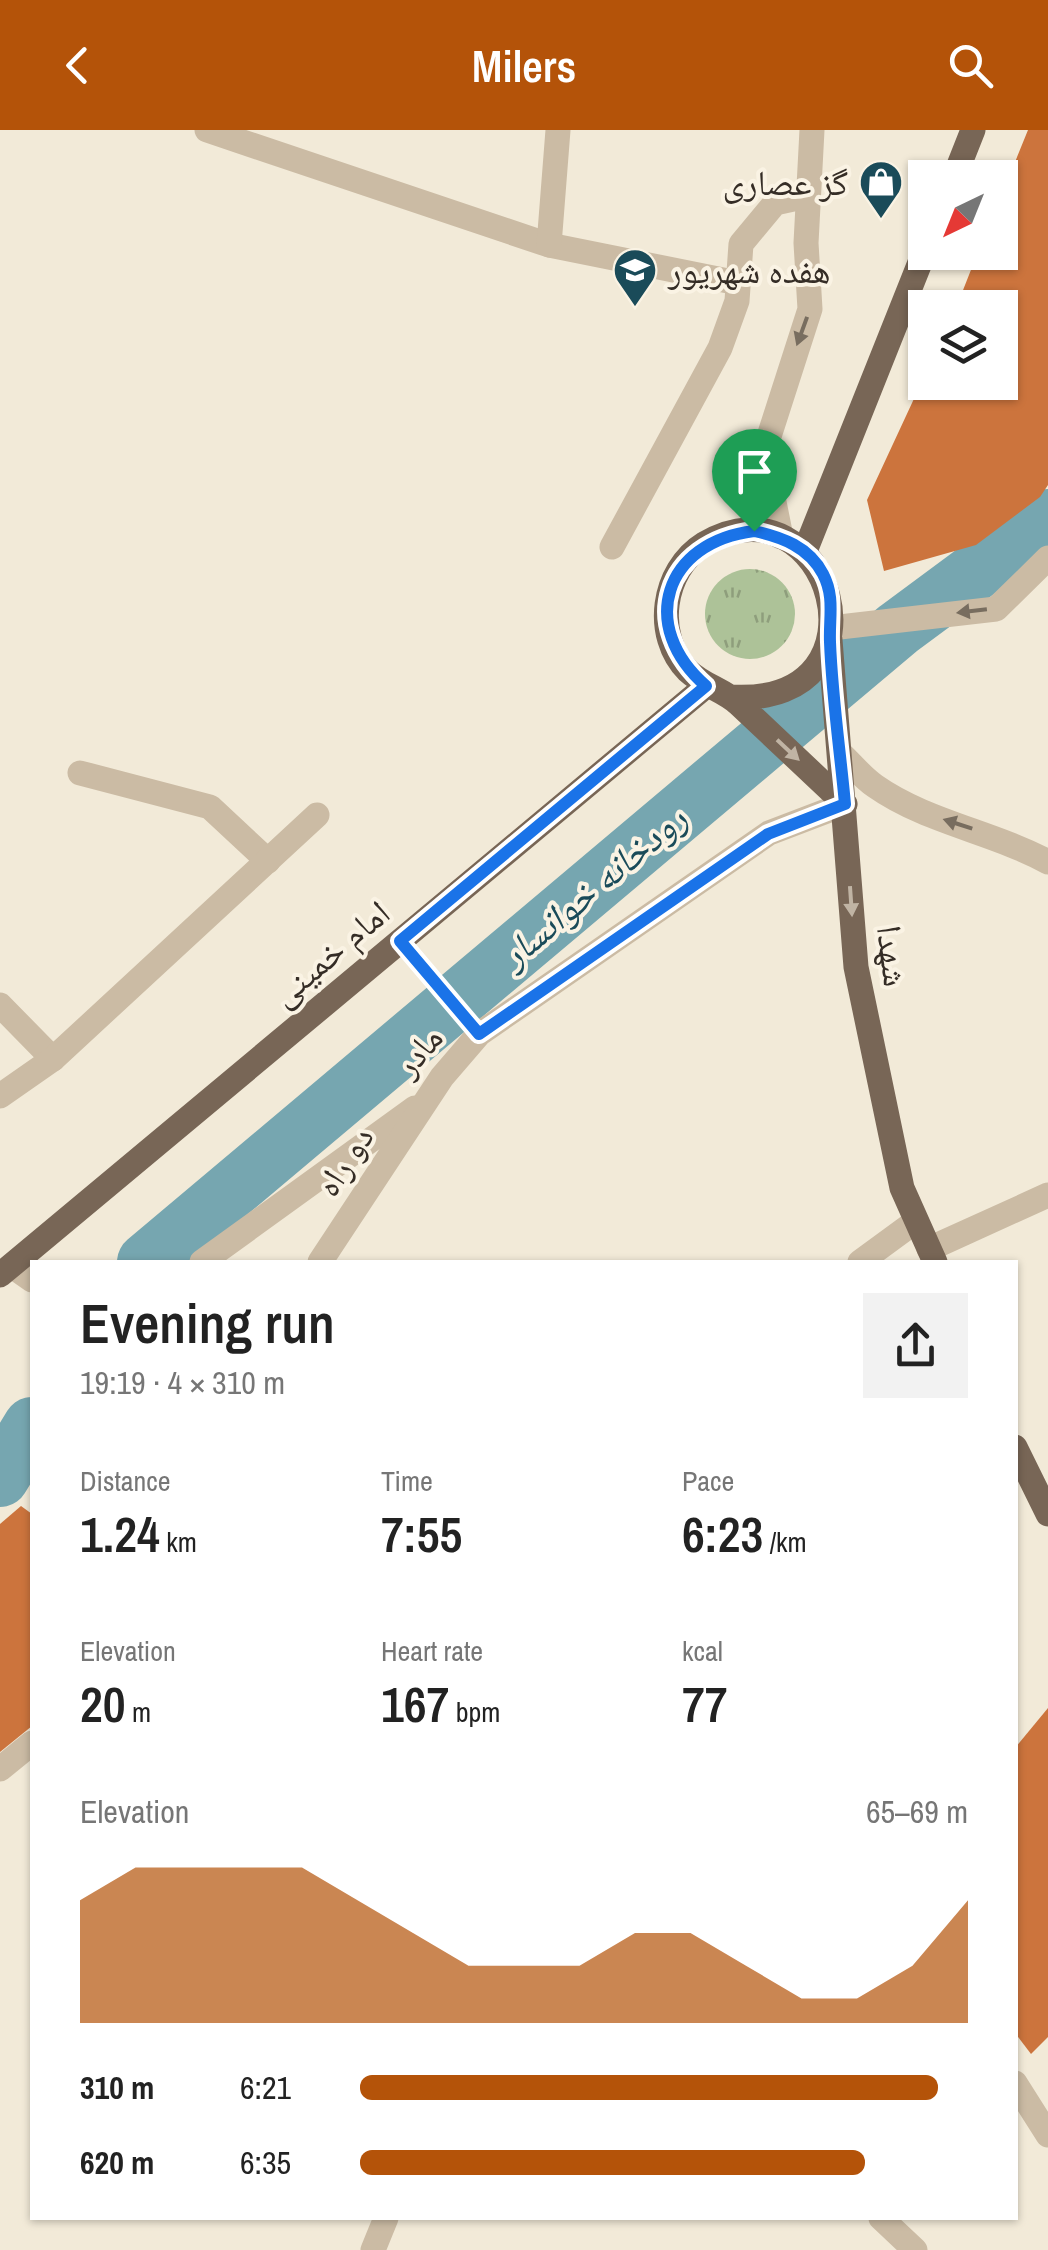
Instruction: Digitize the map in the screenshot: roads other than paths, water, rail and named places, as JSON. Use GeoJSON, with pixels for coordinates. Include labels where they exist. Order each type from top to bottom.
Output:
{"type":"FeatureCollection","features":[{"type":"Feature","properties":{"kind":"main road"},"geometry":{"type":"LineString","coordinates":[[961,160],[973,130]]}},
{"type":"Feature","properties":{"kind":"main road"},"geometry":{"type":"LineString","coordinates":[[805,551],[917,270]]}},
{"type":"Feature","properties":{"kind":"main road"},"geometry":{"type":"LineString","coordinates":[[732,697],[759,698],[786,691],[809,675],[830,634],[832,598],[822,572],[805,551],[781,537],[740,532],[702,546],[682,565],[670,590],[666,617],[671,644],[685,668],[706,686],[732,697],[845,804]]}},
{"type":"Feature","properties":{"kind":"main road","name":"شهدا"},"geometry":{"type":"LineString","coordinates":[[830,634],[856,967],[902,1188],[932,1256]]}},
{"type":"Feature","properties":{"kind":"main road","name":"امام خمینی"},"geometry":{"type":"LineString","coordinates":[[31,1260],[400,941],[706,686]]}},
{"type":"Feature","properties":{"kind":"main road"},"geometry":{"type":"LineString","coordinates":[[1018,1453],[1048,1514]]}},
{"type":"Feature","properties":{"kind":"street"},"geometry":{"type":"LineString","coordinates":[[207,130],[549,245],[738,283]]}},
{"type":"Feature","properties":{"kind":"street"},"geometry":{"type":"LineString","coordinates":[[549,245],[558,130]]}},
{"type":"Feature","properties":{"kind":"street"},"geometry":{"type":"LineString","coordinates":[[781,537],[764,452],[810,309],[807,196],[812,130]]}},
{"type":"Feature","properties":{"kind":"street"},"geometry":{"type":"LineString","coordinates":[[612,546],[720,348],[737,301],[741,244],[776,202],[807,196]]}},
{"type":"Feature","properties":{"kind":"street"},"geometry":{"type":"LineString","coordinates":[[830,634],[996,608],[1048,558]]}},
{"type":"Feature","properties":{"kind":"street"},"geometry":{"type":"LineString","coordinates":[[840,753],[874,785],[928,814],[1011,842],[1048,862]]}},
{"type":"Feature","properties":{"kind":"street"},"geometry":{"type":"LineString","coordinates":[[80,773],[210,807],[268,861]]}},
{"type":"Feature","properties":{"kind":"street","name":"مادر"},"geometry":{"type":"LineString","coordinates":[[205,1260],[427,1099],[479,1034],[768,834],[845,804]]}},
{"type":"Feature","properties":{"kind":"street"},"geometry":{"type":"LineString","coordinates":[[0,1096],[54,1059],[317,815]]}},
{"type":"Feature","properties":{"kind":"street"},"geometry":{"type":"LineString","coordinates":[[0,1005],[54,1059]]}},
{"type":"Feature","properties":{"kind":"street","name":"دو راه"},"geometry":{"type":"LineString","coordinates":[[321,1260],[427,1099]]}},
{"type":"Feature","properties":{"kind":"street"},"geometry":{"type":"LineString","coordinates":[[932,1256],[1048,1195]]}},
{"type":"Feature","properties":{"kind":"street"},"geometry":{"type":"LineString","coordinates":[[863,1260],[916,1222]]}},
{"type":"Feature","properties":{"kind":"street"},"geometry":{"type":"LineString","coordinates":[[0,1769],[30,1745]]}},
{"type":"Feature","properties":{"kind":"street"},"geometry":{"type":"LineString","coordinates":[[1018,2088],[1048,2135]]}},
{"type":"Feature","properties":{"kind":"street"},"geometry":{"type":"LineString","coordinates":[[372,2250],[385,2220]]}},
{"type":"Feature","properties":{"kind":"street"},"geometry":{"type":"LineString","coordinates":[[883,2220],[915,2250]]}},
{"type":"Feature","properties":{"kind":"waterway","name":"رودخانه خوانسار"},"geometry":{"type":"LineString","coordinates":[[148,1260],[898,629],[1048,518]]}},
{"type":"Feature","properties":{"kind":"waterway","name":"رودخانه خوانسار"},"geometry":{"type":"LineString","coordinates":[[0,1478],[30,1429]]}},
{"type":"Feature","properties":{"kind":"place","name":"گز عصاری"},"geometry":{"type":"Point","coordinates":[881,220]}},
{"type":"Feature","properties":{"kind":"place","name":"هفده شهریور"},"geometry":{"type":"Point","coordinates":[635,308]}}]}
